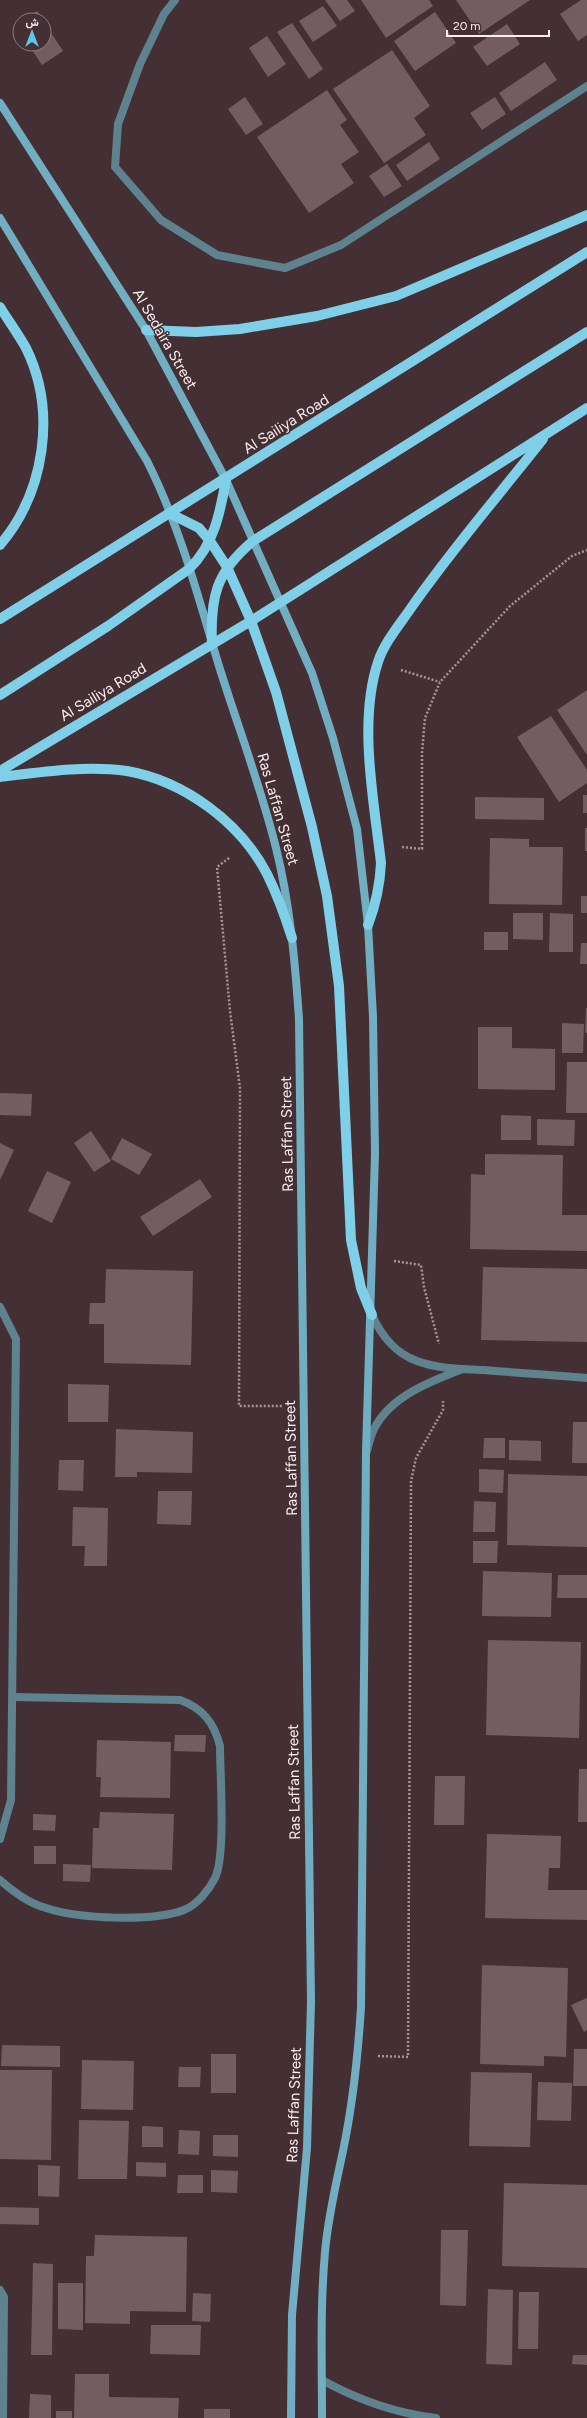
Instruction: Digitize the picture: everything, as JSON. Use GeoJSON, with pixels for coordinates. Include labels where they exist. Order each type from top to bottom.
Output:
{"type":"FeatureCollection","features":[{"type":"Feature","properties":{"kind":"main road"},"geometry":{"type":"LineString","coordinates":[[146,330],[196,332],[240,328],[317,316],[396,296],[587,215]]}},
{"type":"Feature","properties":{"kind":"main road","name":"Al Sailiya Road"},"geometry":{"type":"LineString","coordinates":[[0,619],[226,480],[587,252]]}},
{"type":"Feature","properties":{"kind":"main road"},"geometry":{"type":"LineString","coordinates":[[0,306],[26,348],[37,381],[43,415],[42,449],[35,482],[22,514],[0,545]]}},
{"type":"Feature","properties":{"kind":"main road"},"geometry":{"type":"LineString","coordinates":[[212,644],[211,619],[213,600],[218,583],[227,567],[253,541],[587,332]]}},
{"type":"Feature","properties":{"kind":"main road","name":"Al Sailiya Road"},"geometry":{"type":"LineString","coordinates":[[0,771],[279,604],[587,408]]}},
{"type":"Feature","properties":{"kind":"main road"},"geometry":{"type":"LineString","coordinates":[[368,925],[377,899],[381,863],[369,745],[369,707],[378,662],[440,567],[547,433]]}},
{"type":"Feature","properties":{"kind":"main road"},"geometry":{"type":"LineString","coordinates":[[0,694],[108,626],[189,569],[198,561],[210,541],[217,522],[226,480]]}},
{"type":"Feature","properties":{"kind":"main road"},"geometry":{"type":"LineString","coordinates":[[171,514],[199,528],[210,541],[227,567],[251,621],[276,692],[312,827],[327,896],[339,986],[350,1240],[361,1288],[372,1315]]}},
{"type":"Feature","properties":{"kind":"main road"},"geometry":{"type":"LineString","coordinates":[[0,777],[84,770],[127,771],[168,784],[198,799],[225,820],[247,844],[266,872],[292,938]]}},
{"type":"Feature","properties":{"kind":"street"},"geometry":{"type":"LineString","coordinates":[[175,0],[164,14],[140,64],[118,124],[115,167],[161,220],[216,255],[285,268],[341,245],[587,86]]}},
{"type":"Feature","properties":{"kind":"street","name":"Al Sedaira Street"},"geometry":{"type":"LineString","coordinates":[[0,103],[146,330],[226,480],[279,604]]}},
{"type":"Feature","properties":{"kind":"street"},"geometry":{"type":"LineString","coordinates":[[0,218],[147,461],[171,514]]}},
{"type":"Feature","properties":{"kind":"street","name":"Ras Laffan Street"},"geometry":{"type":"LineString","coordinates":[[171,514],[276,848],[292,938],[299,1019],[310,2030],[307,2148],[292,2315],[291,2418]]}},
{"type":"Feature","properties":{"kind":"street"},"geometry":{"type":"LineString","coordinates":[[279,604],[312,673],[333,738],[357,829],[368,925],[373,1016],[375,1154],[372,1315],[366,1452],[361,2006],[358,2056],[343,2150],[331,2203],[325,2252],[321,2319],[322,2418]]}},
{"type":"Feature","properties":{"kind":"street"},"geometry":{"type":"LineString","coordinates":[[0,1307],[16,1339],[11,1800],[0,1839]]}},
{"type":"Feature","properties":{"kind":"street"},"geometry":{"type":"LineString","coordinates":[[372,1315],[379,1330],[402,1354],[417,1361],[442,1367],[587,1378]]}},
{"type":"Feature","properties":{"kind":"street"},"geometry":{"type":"LineString","coordinates":[[366,1452],[375,1427],[390,1406],[411,1391],[442,1376],[463,1369]]}},
{"type":"Feature","properties":{"kind":"street"},"geometry":{"type":"LineString","coordinates":[[0,1880],[20,1896],[46,1908],[73,1914],[138,1918],[167,1915],[185,1909],[208,1889],[220,1866],[220,1746],[216,1731],[200,1710],[180,1700],[13,1697]]}},
{"type":"Feature","properties":{"kind":"street"},"geometry":{"type":"LineString","coordinates":[[0,2290],[4,2297],[3,2418]]}},
{"type":"Feature","properties":{"kind":"street"},"geometry":{"type":"LineString","coordinates":[[322,2380],[348,2395],[378,2406],[407,2414],[436,2418]]}},
{"type":"Feature","properties":{"kind":"path"},"geometry":{"type":"LineString","coordinates":[[422,849],[422,753],[425,718],[440,682],[510,606],[572,556],[587,550]]}},
{"type":"Feature","properties":{"kind":"path"},"geometry":{"type":"LineString","coordinates":[[378,662],[440,682]]}},
{"type":"Feature","properties":{"kind":"path"},"geometry":{"type":"LineString","coordinates":[[247,844],[216,867],[230,1011],[240,1088],[239,1406],[304,1406]]}},
{"type":"Feature","properties":{"kind":"path"},"geometry":{"type":"LineString","coordinates":[[372,1258],[421,1265],[424,1287],[437,1330],[442,1367]]}},
{"type":"Feature","properties":{"kind":"path"},"geometry":{"type":"LineString","coordinates":[[358,2056],[408,2057],[411,1481],[416,1458],[443,1410],[442,1376]]}},
{"type":"Feature","properties":{"kind":"building"},"geometry":{"type":"Polygon","coordinates":[[[325,0],[347,0],[355,11],[340,21],[325,0]]]}},
{"type":"Feature","properties":{"kind":"building"},"geometry":{"type":"Polygon","coordinates":[[[361,0],[429,0],[433,6],[386,38],[361,0]]]}},
{"type":"Feature","properties":{"kind":"building"},"geometry":{"type":"Polygon","coordinates":[[[456,0],[530,0],[479,34],[456,0]]]}},
{"type":"Feature","properties":{"kind":"building"},"geometry":{"type":"Polygon","coordinates":[[[581,0],[587,0],[587,35],[578,41],[560,14],[581,0]]]}},
{"type":"Feature","properties":{"kind":"building"},"geometry":{"type":"Polygon","coordinates":[[[323,6],[337,26],[313,42],[299,21],[323,6]]]}},
{"type":"Feature","properties":{"kind":"building"},"geometry":{"type":"Polygon","coordinates":[[[435,12],[456,43],[415,71],[394,41],[435,12]]]}},
{"type":"Feature","properties":{"kind":"building"},"geometry":{"type":"Polygon","coordinates":[[[292,23],[323,69],[309,79],[277,32],[292,23]]]}},
{"type":"Feature","properties":{"kind":"building"},"geometry":{"type":"Polygon","coordinates":[[[507,24],[520,44],[487,66],[473,47],[507,24]]]}},
{"type":"Feature","properties":{"kind":"building"},"geometry":{"type":"Polygon","coordinates":[[[52,34],[63,51],[42,65],[33,52],[52,52],[52,34]]]}},
{"type":"Feature","properties":{"kind":"building"},"geometry":{"type":"Polygon","coordinates":[[[267,36],[286,64],[268,77],[249,48],[267,36]]]}},
{"type":"Feature","properties":{"kind":"building"},"geometry":{"type":"Polygon","coordinates":[[[392,50],[430,106],[414,118],[426,135],[384,163],[333,89],[392,50]]]}},
{"type":"Feature","properties":{"kind":"building"},"geometry":{"type":"Polygon","coordinates":[[[545,62],[557,80],[511,111],[499,93],[545,62]]]}},
{"type":"Feature","properties":{"kind":"building"},"geometry":{"type":"Polygon","coordinates":[[[327,90],[347,120],[340,125],[359,152],[341,164],[354,183],[309,213],[257,137],[327,90]]]}},
{"type":"Feature","properties":{"kind":"building"},"geometry":{"type":"Polygon","coordinates":[[[245,97],[263,124],[246,135],[228,109],[245,97]]]}},
{"type":"Feature","properties":{"kind":"building"},"geometry":{"type":"Polygon","coordinates":[[[495,97],[506,114],[482,130],[470,113],[495,97]]]}},
{"type":"Feature","properties":{"kind":"building"},"geometry":{"type":"Polygon","coordinates":[[[429,142],[440,159],[407,181],[396,165],[429,142]]]}},
{"type":"Feature","properties":{"kind":"building"},"geometry":{"type":"Polygon","coordinates":[[[387,164],[402,186],[384,197],[369,176],[387,164]]]}},
{"type":"Feature","properties":{"kind":"building"},"geometry":{"type":"Polygon","coordinates":[[[587,690],[587,755],[557,710],[587,690]]]}},
{"type":"Feature","properties":{"kind":"building"},"geometry":{"type":"Polygon","coordinates":[[[551,716],[587,770],[587,783],[559,802],[517,737],[551,716]]]}},
{"type":"Feature","properties":{"kind":"building"},"geometry":{"type":"Polygon","coordinates":[[[583,795],[587,795],[587,813],[583,813],[583,795]]]}},
{"type":"Feature","properties":{"kind":"building"},"geometry":{"type":"Polygon","coordinates":[[[475,797],[544,798],[544,820],[475,819],[475,797]]]}},
{"type":"Feature","properties":{"kind":"building"},"geometry":{"type":"Polygon","coordinates":[[[585,828],[587,828],[587,851],[585,851],[585,828]]]}},
{"type":"Feature","properties":{"kind":"building"},"geometry":{"type":"Polygon","coordinates":[[[490,838],[529,839],[529,847],[563,847],[562,905],[489,904],[490,838]]]}},
{"type":"Feature","properties":{"kind":"building"},"geometry":{"type":"Polygon","coordinates":[[[581,896],[587,896],[587,913],[581,913],[581,896]]]}},
{"type":"Feature","properties":{"kind":"building"},"geometry":{"type":"Polygon","coordinates":[[[513,913],[543,913],[543,940],[513,939],[513,913]]]}},
{"type":"Feature","properties":{"kind":"building"},"geometry":{"type":"Polygon","coordinates":[[[550,913],[573,914],[573,952],[549,952],[550,913]]]}},
{"type":"Feature","properties":{"kind":"building"},"geometry":{"type":"Polygon","coordinates":[[[484,932],[508,932],[508,950],[484,950],[484,932]]]}},
{"type":"Feature","properties":{"kind":"building"},"geometry":{"type":"Polygon","coordinates":[[[581,943],[587,943],[587,964],[580,964],[581,943]]]}},
{"type":"Feature","properties":{"kind":"building"},"geometry":{"type":"Polygon","coordinates":[[[586,1008],[587,1033],[585,1033],[586,1008]]]}},
{"type":"Feature","properties":{"kind":"building"},"geometry":{"type":"Polygon","coordinates":[[[562,1023],[584,1024],[583,1053],[562,1053],[562,1023]]]}},
{"type":"Feature","properties":{"kind":"building"},"geometry":{"type":"Polygon","coordinates":[[[478,1027],[512,1027],[512,1048],[555,1049],[555,1090],[478,1089],[478,1027]]]}},
{"type":"Feature","properties":{"kind":"building"},"geometry":{"type":"Polygon","coordinates":[[[567,1062],[587,1062],[587,1113],[566,1113],[567,1062]]]}},
{"type":"Feature","properties":{"kind":"building"},"geometry":{"type":"Polygon","coordinates":[[[0,1093],[32,1094],[31,1116],[0,1115],[0,1093]]]}},
{"type":"Feature","properties":{"kind":"building"},"geometry":{"type":"Polygon","coordinates":[[[501,1115],[531,1116],[531,1140],[501,1140],[501,1115]]]}},
{"type":"Feature","properties":{"kind":"building"},"geometry":{"type":"Polygon","coordinates":[[[537,1119],[575,1120],[574,1146],[537,1145],[537,1119]]]}},
{"type":"Feature","properties":{"kind":"building"},"geometry":{"type":"Polygon","coordinates":[[[91,1131],[111,1161],[94,1172],[74,1143],[91,1131]]]}},
{"type":"Feature","properties":{"kind":"building"},"geometry":{"type":"Polygon","coordinates":[[[122,1138],[152,1154],[139,1175],[111,1159],[122,1138]]]}},
{"type":"Feature","properties":{"kind":"building"},"geometry":{"type":"Polygon","coordinates":[[[0,1143],[14,1150],[0,1180],[0,1143]]]}},
{"type":"Feature","properties":{"kind":"building"},"geometry":{"type":"Polygon","coordinates":[[[485,1154],[563,1155],[562,1215],[587,1215],[587,1251],[470,1249],[471,1174],[485,1175],[485,1154]]]}},
{"type":"Feature","properties":{"kind":"building"},"geometry":{"type":"Polygon","coordinates":[[[47,1171],[71,1182],[52,1223],[28,1211],[47,1171]]]}},
{"type":"Feature","properties":{"kind":"building"},"geometry":{"type":"Polygon","coordinates":[[[200,1179],[212,1197],[153,1236],[140,1217],[200,1179]]]}},
{"type":"Feature","properties":{"kind":"building"},"geometry":{"type":"Polygon","coordinates":[[[483,1267],[587,1269],[587,1342],[481,1340],[483,1267]]]}},
{"type":"Feature","properties":{"kind":"building"},"geometry":{"type":"Polygon","coordinates":[[[106,1269],[193,1271],[191,1365],[104,1363],[104,1324],[89,1324],[90,1303],[105,1303],[106,1269]]]}},
{"type":"Feature","properties":{"kind":"building"},"geometry":{"type":"Polygon","coordinates":[[[68,1384],[109,1385],[108,1422],[68,1422],[68,1384]]]}},
{"type":"Feature","properties":{"kind":"building"},"geometry":{"type":"Polygon","coordinates":[[[573,1422],[587,1422],[587,1463],[572,1463],[573,1422]]]}},
{"type":"Feature","properties":{"kind":"building"},"geometry":{"type":"Polygon","coordinates":[[[116,1429],[193,1432],[192,1473],[137,1472],[137,1477],[115,1477],[116,1429]]]}},
{"type":"Feature","properties":{"kind":"building"},"geometry":{"type":"Polygon","coordinates":[[[484,1438],[505,1438],[505,1458],[483,1458],[484,1438]]]}},
{"type":"Feature","properties":{"kind":"building"},"geometry":{"type":"Polygon","coordinates":[[[509,1440],[541,1441],[541,1461],[509,1460],[509,1440]]]}},
{"type":"Feature","properties":{"kind":"building"},"geometry":{"type":"Polygon","coordinates":[[[59,1460],[84,1460],[83,1491],[58,1490],[59,1460]]]}},
{"type":"Feature","properties":{"kind":"building"},"geometry":{"type":"Polygon","coordinates":[[[479,1469],[504,1470],[503,1493],[479,1492],[479,1469]]]}},
{"type":"Feature","properties":{"kind":"building"},"geometry":{"type":"Polygon","coordinates":[[[508,1474],[587,1476],[587,1547],[507,1545],[508,1474]]]}},
{"type":"Feature","properties":{"kind":"building"},"geometry":{"type":"Polygon","coordinates":[[[158,1491],[192,1491],[191,1525],[157,1524],[158,1491]]]}},
{"type":"Feature","properties":{"kind":"building"},"geometry":{"type":"Polygon","coordinates":[[[474,1501],[496,1502],[495,1532],[473,1532],[474,1501]]]}},
{"type":"Feature","properties":{"kind":"building"},"geometry":{"type":"Polygon","coordinates":[[[73,1507],[108,1508],[107,1566],[84,1566],[85,1546],[72,1546],[73,1507]]]}},
{"type":"Feature","properties":{"kind":"building"},"geometry":{"type":"Polygon","coordinates":[[[473,1541],[498,1541],[497,1563],[473,1563],[473,1541]]]}},
{"type":"Feature","properties":{"kind":"building"},"geometry":{"type":"Polygon","coordinates":[[[483,1571],[552,1573],[551,1617],[482,1616],[483,1571]]]}},
{"type":"Feature","properties":{"kind":"building"},"geometry":{"type":"Polygon","coordinates":[[[558,1575],[587,1575],[587,1598],[557,1598],[558,1575]]]}},
{"type":"Feature","properties":{"kind":"building"},"geometry":{"type":"Polygon","coordinates":[[[488,1640],[581,1642],[579,1738],[486,1735],[488,1640]]]}},
{"type":"Feature","properties":{"kind":"building"},"geometry":{"type":"Polygon","coordinates":[[[175,1735],[206,1735],[205,1752],[174,1751],[175,1735]]]}},
{"type":"Feature","properties":{"kind":"building"},"geometry":{"type":"Polygon","coordinates":[[[97,1740],[171,1742],[170,1798],[100,1797],[101,1777],[96,1777],[97,1740]]]}},
{"type":"Feature","properties":{"kind":"building"},"geometry":{"type":"Polygon","coordinates":[[[579,1769],[587,1769],[587,1822],[578,1822],[579,1769]]]}},
{"type":"Feature","properties":{"kind":"building"},"geometry":{"type":"Polygon","coordinates":[[[435,1776],[465,1776],[464,1825],[434,1825],[435,1776]]]}},
{"type":"Feature","properties":{"kind":"building"},"geometry":{"type":"Polygon","coordinates":[[[100,1812],[174,1814],[172,1870],[92,1868],[93,1828],[99,1828],[100,1812]]]}},
{"type":"Feature","properties":{"kind":"building"},"geometry":{"type":"Polygon","coordinates":[[[33,1814],[56,1815],[55,1831],[33,1830],[33,1814]]]}},
{"type":"Feature","properties":{"kind":"building"},"geometry":{"type":"Polygon","coordinates":[[[487,1834],[561,1836],[560,1868],[549,1868],[548,1890],[587,1890],[587,1920],[485,1918],[487,1834]]]}},
{"type":"Feature","properties":{"kind":"building"},"geometry":{"type":"Polygon","coordinates":[[[34,1846],[56,1846],[56,1864],[34,1864],[34,1846]]]}},
{"type":"Feature","properties":{"kind":"building"},"geometry":{"type":"Polygon","coordinates":[[[63,1864],[91,1865],[90,1882],[63,1881],[63,1864]]]}},
{"type":"Feature","properties":{"kind":"building"},"geometry":{"type":"Polygon","coordinates":[[[482,1965],[568,1968],[566,2057],[544,2056],[544,2066],[480,2064],[482,1965]]]}},
{"type":"Feature","properties":{"kind":"building"},"geometry":{"type":"Polygon","coordinates":[[[587,1998],[587,2030],[584,2032],[571,2005],[587,1998]]]}},
{"type":"Feature","properties":{"kind":"building"},"geometry":{"type":"Polygon","coordinates":[[[2,2045],[60,2046],[60,2067],[1,2066],[2,2045]]]}},
{"type":"Feature","properties":{"kind":"building"},"geometry":{"type":"Polygon","coordinates":[[[574,2049],[587,2049],[587,2086],[573,2086],[574,2049]]]}},
{"type":"Feature","properties":{"kind":"building"},"geometry":{"type":"Polygon","coordinates":[[[211,2054],[236,2054],[236,2093],[211,2093],[211,2054]]]}},
{"type":"Feature","properties":{"kind":"building"},"geometry":{"type":"Polygon","coordinates":[[[82,2060],[134,2061],[133,2110],[81,2109],[82,2060]]]}},
{"type":"Feature","properties":{"kind":"building"},"geometry":{"type":"Polygon","coordinates":[[[179,2067],[201,2067],[200,2087],[178,2087],[179,2067]]]}},
{"type":"Feature","properties":{"kind":"building"},"geometry":{"type":"Polygon","coordinates":[[[0,2070],[52,2070],[51,2160],[0,2159],[0,2070]]]}},
{"type":"Feature","properties":{"kind":"building"},"geometry":{"type":"Polygon","coordinates":[[[471,2072],[532,2073],[530,2147],[469,2146],[471,2072]]]}},
{"type":"Feature","properties":{"kind":"building"},"geometry":{"type":"Polygon","coordinates":[[[538,2082],[572,2083],[571,2121],[537,2120],[538,2082]]]}},
{"type":"Feature","properties":{"kind":"building"},"geometry":{"type":"Polygon","coordinates":[[[79,2120],[129,2121],[127,2179],[78,2179],[79,2120]]]}},
{"type":"Feature","properties":{"kind":"building"},"geometry":{"type":"Polygon","coordinates":[[[142,2126],[163,2127],[163,2147],[142,2147],[142,2126]]]}},
{"type":"Feature","properties":{"kind":"building"},"geometry":{"type":"Polygon","coordinates":[[[179,2130],[200,2131],[199,2155],[178,2154],[179,2130]]]}},
{"type":"Feature","properties":{"kind":"building"},"geometry":{"type":"Polygon","coordinates":[[[213,2135],[238,2135],[238,2157],[213,2156],[213,2135]]]}},
{"type":"Feature","properties":{"kind":"building"},"geometry":{"type":"Polygon","coordinates":[[[136,2162],[166,2163],[166,2177],[136,2176],[136,2162]]]}},
{"type":"Feature","properties":{"kind":"building"},"geometry":{"type":"Polygon","coordinates":[[[38,2165],[60,2166],[59,2197],[38,2196],[38,2165]]]}},
{"type":"Feature","properties":{"kind":"building"},"geometry":{"type":"Polygon","coordinates":[[[211,2170],[238,2171],[237,2193],[211,2192],[211,2170]]]}},
{"type":"Feature","properties":{"kind":"building"},"geometry":{"type":"Polygon","coordinates":[[[178,2175],[203,2175],[203,2193],[177,2193],[178,2175]]]}},
{"type":"Feature","properties":{"kind":"building"},"geometry":{"type":"Polygon","coordinates":[[[504,2183],[587,2185],[587,2268],[502,2266],[504,2183]]]}},
{"type":"Feature","properties":{"kind":"building"},"geometry":{"type":"Polygon","coordinates":[[[0,2207],[39,2208],[39,2225],[0,2224],[0,2207]]]}},
{"type":"Feature","properties":{"kind":"building"},"geometry":{"type":"Polygon","coordinates":[[[441,2230],[468,2230],[466,2306],[440,2305],[441,2230]]]}},
{"type":"Feature","properties":{"kind":"building"},"geometry":{"type":"Polygon","coordinates":[[[95,2235],[187,2237],[186,2312],[130,2311],[130,2324],[85,2323],[86,2256],[94,2256],[95,2235]]]}},
{"type":"Feature","properties":{"kind":"building"},"geometry":{"type":"Polygon","coordinates":[[[33,2263],[53,2264],[52,2355],[31,2355],[33,2263]]]}},
{"type":"Feature","properties":{"kind":"building"},"geometry":{"type":"Polygon","coordinates":[[[58,2283],[83,2283],[83,2330],[58,2329],[58,2283]]]}},
{"type":"Feature","properties":{"kind":"building"},"geometry":{"type":"Polygon","coordinates":[[[488,2289],[513,2290],[512,2365],[486,2364],[488,2289]]]}},
{"type":"Feature","properties":{"kind":"building"},"geometry":{"type":"Polygon","coordinates":[[[519,2292],[539,2292],[538,2349],[518,2349],[519,2292]]]}},
{"type":"Feature","properties":{"kind":"building"},"geometry":{"type":"Polygon","coordinates":[[[193,2293],[211,2294],[210,2322],[192,2321],[193,2293]]]}},
{"type":"Feature","properties":{"kind":"building"},"geometry":{"type":"Polygon","coordinates":[[[151,2325],[201,2325],[200,2355],[150,2354],[151,2325]]]}},
{"type":"Feature","properties":{"kind":"building"},"geometry":{"type":"Polygon","coordinates":[[[573,2355],[587,2355],[587,2365],[572,2364],[573,2355]]]}},
{"type":"Feature","properties":{"kind":"building"},"geometry":{"type":"Polygon","coordinates":[[[75,2374],[109,2374],[109,2397],[179,2398],[178,2418],[74,2418],[75,2374]]]}},
{"type":"Feature","properties":{"kind":"building"},"geometry":{"type":"Polygon","coordinates":[[[30,2394],[51,2395],[51,2418],[29,2418],[30,2394]]]}},
{"type":"Feature","properties":{"kind":"building"},"geometry":{"type":"Polygon","coordinates":[[[204,2409],[230,2409],[230,2418],[204,2418],[204,2409]]]}},
{"type":"Feature","properties":{"kind":"building"},"geometry":{"type":"Polygon","coordinates":[[[56,2411],[72,2411],[72,2418],[56,2418],[56,2411]]]}}]}
